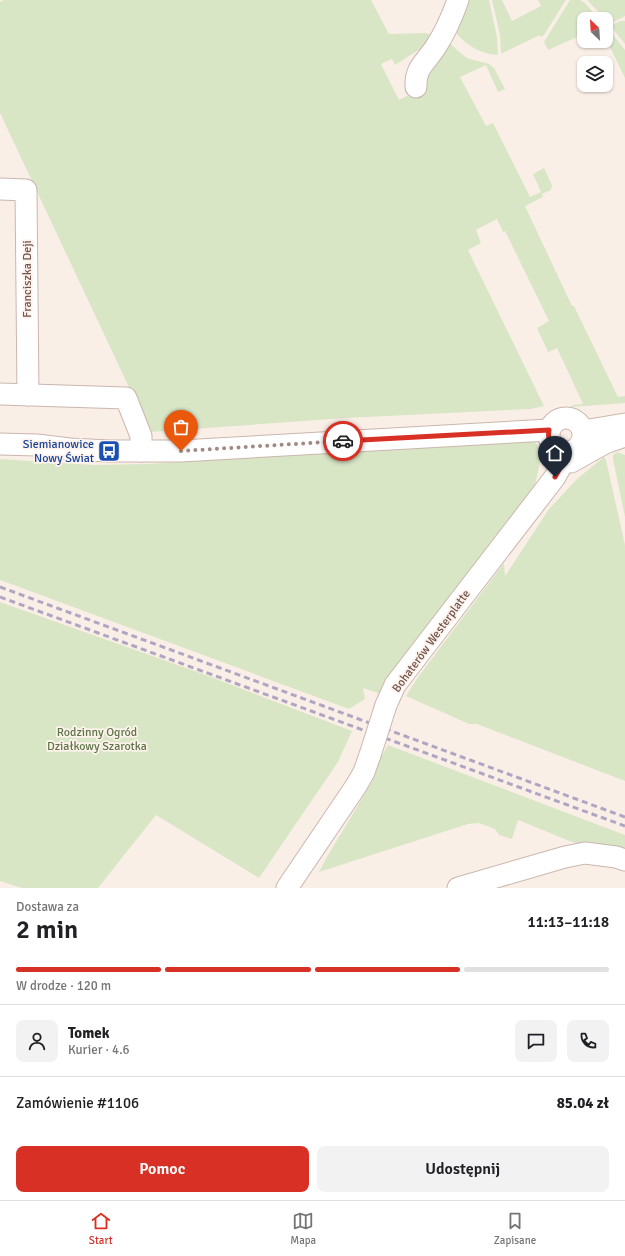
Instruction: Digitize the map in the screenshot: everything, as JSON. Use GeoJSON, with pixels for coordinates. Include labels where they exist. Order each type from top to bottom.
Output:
{"type":"FeatureCollection","features":[{"type":"Feature","properties":{"kind":"street"},"geometry":{"type":"LineString","coordinates":[[416,87],[415,79],[418,70],[434,49],[452,19],[458,0]]}},
{"type":"Feature","properties":{"kind":"street","name":"Franciszka Deji"},"geometry":{"type":"LineString","coordinates":[[0,189],[26,190],[28,395]]}},
{"type":"Feature","properties":{"kind":"street"},"geometry":{"type":"LineString","coordinates":[[0,394],[126,398],[140,436],[141,451]]}},
{"type":"Feature","properties":{"kind":"street"},"geometry":{"type":"LineString","coordinates":[[568,418],[579,424],[583,431],[582,441],[579,446],[561,460],[557,451],[552,447],[548,436],[549,430],[557,420],[568,418]]}},
{"type":"Feature","properties":{"kind":"street"},"geometry":{"type":"LineString","coordinates":[[583,431],[625,424]]}},
{"type":"Feature","properties":{"kind":"street"},"geometry":{"type":"LineString","coordinates":[[0,444],[37,445],[70,449],[181,451],[549,430]]}},
{"type":"Feature","properties":{"kind":"street","name":"Bohaterów Westerplatte"},"geometry":{"type":"LineString","coordinates":[[288,888],[364,772],[386,705],[395,685],[555,477],[561,460],[625,436]]}},
{"type":"Feature","properties":{"kind":"street"},"geometry":{"type":"LineString","coordinates":[[458,888],[565,857],[585,853],[616,857],[625,860]]}},
{"type":"Feature","properties":{"kind":"green space"},"geometry":{"type":"Polygon","coordinates":[[[4,0],[371,0],[389,34],[426,33],[435,36],[428,44],[395,65],[392,59],[381,64],[399,100],[425,87],[422,80],[448,41],[467,58],[489,64],[494,68],[505,89],[498,92],[486,65],[460,77],[486,126],[493,123],[530,197],[541,192],[533,174],[544,168],[552,185],[551,190],[542,194],[543,197],[525,206],[572,306],[574,306],[618,397],[625,396],[625,403],[572,407],[571,405],[583,404],[557,348],[548,352],[537,328],[549,321],[505,231],[503,232],[497,219],[476,230],[481,243],[468,250],[544,406],[531,409],[346,418],[150,432],[0,113],[0,2],[4,0]]]}},
{"type":"Feature","properties":{"kind":"green space"},"geometry":{"type":"Polygon","coordinates":[[[464,0],[489,0],[497,37],[498,55],[484,53],[472,47],[467,44],[453,29],[464,0]]]}},
{"type":"Feature","properties":{"kind":"green space"},"geometry":{"type":"Polygon","coordinates":[[[492,0],[502,0],[512,21],[541,6],[538,0],[566,0],[544,35],[541,37],[540,35],[501,54],[500,35],[492,0]]]}},
{"type":"Feature","properties":{"kind":"green space"},"geometry":{"type":"Polygon","coordinates":[[[570,0],[580,0],[585,3],[593,12],[577,12],[577,37],[548,50],[544,42],[570,0]]]}},
{"type":"Feature","properties":{"kind":"green space"},"geometry":{"type":"Polygon","coordinates":[[[587,0],[625,0],[625,16],[613,22],[613,12],[598,12],[587,0]]]}},
{"type":"Feature","properties":{"kind":"green space"},"geometry":{"type":"Polygon","coordinates":[[[620,21],[625,21],[625,44],[613,29],[613,24],[620,21]]]}},
{"type":"Feature","properties":{"kind":"green space"},"geometry":{"type":"Polygon","coordinates":[[[613,35],[625,50],[625,78],[610,48],[613,48],[613,35]]]}},
{"type":"Feature","properties":{"kind":"green space"},"geometry":{"type":"Polygon","coordinates":[[[534,441],[540,449],[539,467],[533,494],[381,694],[363,688],[365,699],[349,709],[0,580],[0,459],[94,465],[146,464],[534,441]]]}},
{"type":"Feature","properties":{"kind":"green space"},"geometry":{"type":"Polygon","coordinates":[[[617,452],[625,455],[625,517],[613,459],[613,455],[617,452]]]}},
{"type":"Feature","properties":{"kind":"green space"},"geometry":{"type":"Polygon","coordinates":[[[604,457],[606,460],[625,545],[625,781],[477,724],[469,724],[406,696],[418,677],[504,563],[505,576],[549,509],[577,479],[604,457]]]}},
{"type":"Feature","properties":{"kind":"green space","name":"Rodzinny Ogród Działkowy Szarotka"},"geometry":{"type":"Polygon","coordinates":[[[0,602],[206,675],[352,731],[338,762],[259,878],[156,815],[98,888],[22,888],[0,881],[0,602]]]}},
{"type":"Feature","properties":{"kind":"green space"},"geometry":{"type":"Polygon","coordinates":[[[388,745],[625,835],[625,858],[572,842],[518,820],[512,839],[499,835],[495,829],[479,823],[468,824],[319,872],[373,780],[379,761],[388,745]]]}},
{"type":"Feature","properties":{"kind":"railway"},"geometry":{"type":"LineString","coordinates":[[0,587],[625,817]]}},
{"type":"Feature","properties":{"kind":"railway"},"geometry":{"type":"LineString","coordinates":[[0,597],[625,826]]}},
{"type":"Feature","properties":{"kind":"way so far"},"geometry":{"type":"LineString","coordinates":[[181,451],[343,441]]}},
{"type":"Feature","properties":{"kind":"place","name":"Siemianowice Nowy Świat"},"geometry":{"type":"Point","coordinates":[109,451]}},
{"type":"Feature","properties":{"kind":"route"},"geometry":{"type":"LineString","coordinates":[[343,441],[549,430],[549,442],[552,447],[563,453],[560,468],[555,477]]}}]}
